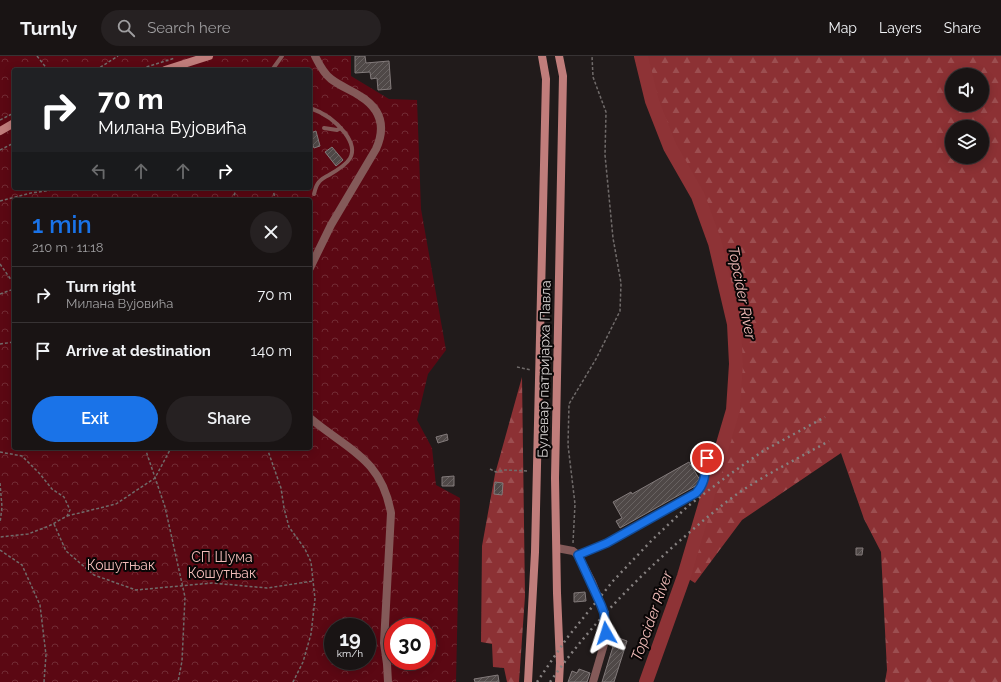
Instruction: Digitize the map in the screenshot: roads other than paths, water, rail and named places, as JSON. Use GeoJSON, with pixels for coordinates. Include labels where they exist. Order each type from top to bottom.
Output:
{"type":"FeatureCollection","features":[{"type":"Feature","properties":{"kind":"main road"},"geometry":{"type":"LineString","coordinates":[[171,68],[209,56]]}},
{"type":"Feature","properties":{"kind":"main road","name":"Булевар патријарха Павла"},"geometry":{"type":"LineString","coordinates":[[528,682],[535,552],[539,402],[546,79],[542,56]]}},
{"type":"Feature","properties":{"kind":"main road","name":"Булевар патријарха Павла"},"geometry":{"type":"LineString","coordinates":[[559,56],[563,76],[555,478],[560,663],[559,682]]}},
{"type":"Feature","properties":{"kind":"main road"},"geometry":{"type":"LineString","coordinates":[[0,131],[12,124]]}},
{"type":"Feature","properties":{"kind":"street"},"geometry":{"type":"LineString","coordinates":[[312,264],[331,224],[376,149],[380,140],[381,131],[379,114],[374,108],[360,96],[329,78],[315,56]]}},
{"type":"Feature","properties":{"kind":"street"},"geometry":{"type":"LineString","coordinates":[[312,420],[357,452],[368,463],[377,474],[388,501],[391,513],[384,643],[388,664],[388,682]]}},
{"type":"Feature","properties":{"kind":"street"},"geometry":{"type":"LineString","coordinates":[[557,548],[575,553],[599,599],[604,613],[605,641],[592,682]]}},
{"type":"Feature","properties":{"kind":"lane"},"geometry":{"type":"LineString","coordinates":[[273,68],[282,56]]}},
{"type":"Feature","properties":{"kind":"lane"},"geometry":{"type":"LineString","coordinates":[[312,109],[328,115],[341,128],[352,144],[352,156],[346,164],[321,180],[317,184],[314,194]]}},
{"type":"Feature","properties":{"kind":"lane"},"geometry":{"type":"LineString","coordinates":[[324,128],[337,130],[341,128]]}},
{"type":"Feature","properties":{"kind":"lane"},"geometry":{"type":"LineString","coordinates":[[575,553],[607,543],[696,493],[704,481],[708,446]]}},
{"type":"Feature","properties":{"kind":"waterway","name":"Topcider River"},"geometry":{"type":"LineString","coordinates":[[641,56],[652,101],[670,147],[698,196],[715,243],[734,324],[736,364],[733,410],[684,576],[646,682]]}},
{"type":"Feature","properties":{"kind":"railway"},"geometry":{"type":"LineString","coordinates":[[537,682],[567,638],[613,581],[653,539],[688,506],[763,451],[825,417]]}},
{"type":"Feature","properties":{"kind":"railway"},"geometry":{"type":"LineString","coordinates":[[550,682],[593,627],[625,593],[676,544],[740,492],[829,441]]}},
{"type":"Feature","properties":{"kind":"park label","name":"Кошутњак"},"geometry":{"type":"Point","coordinates":[121,565]}},
{"type":"Feature","properties":{"kind":"park label","name":"СП Шума Кошутњак"},"geometry":{"type":"Point","coordinates":[222,566]}}]}
